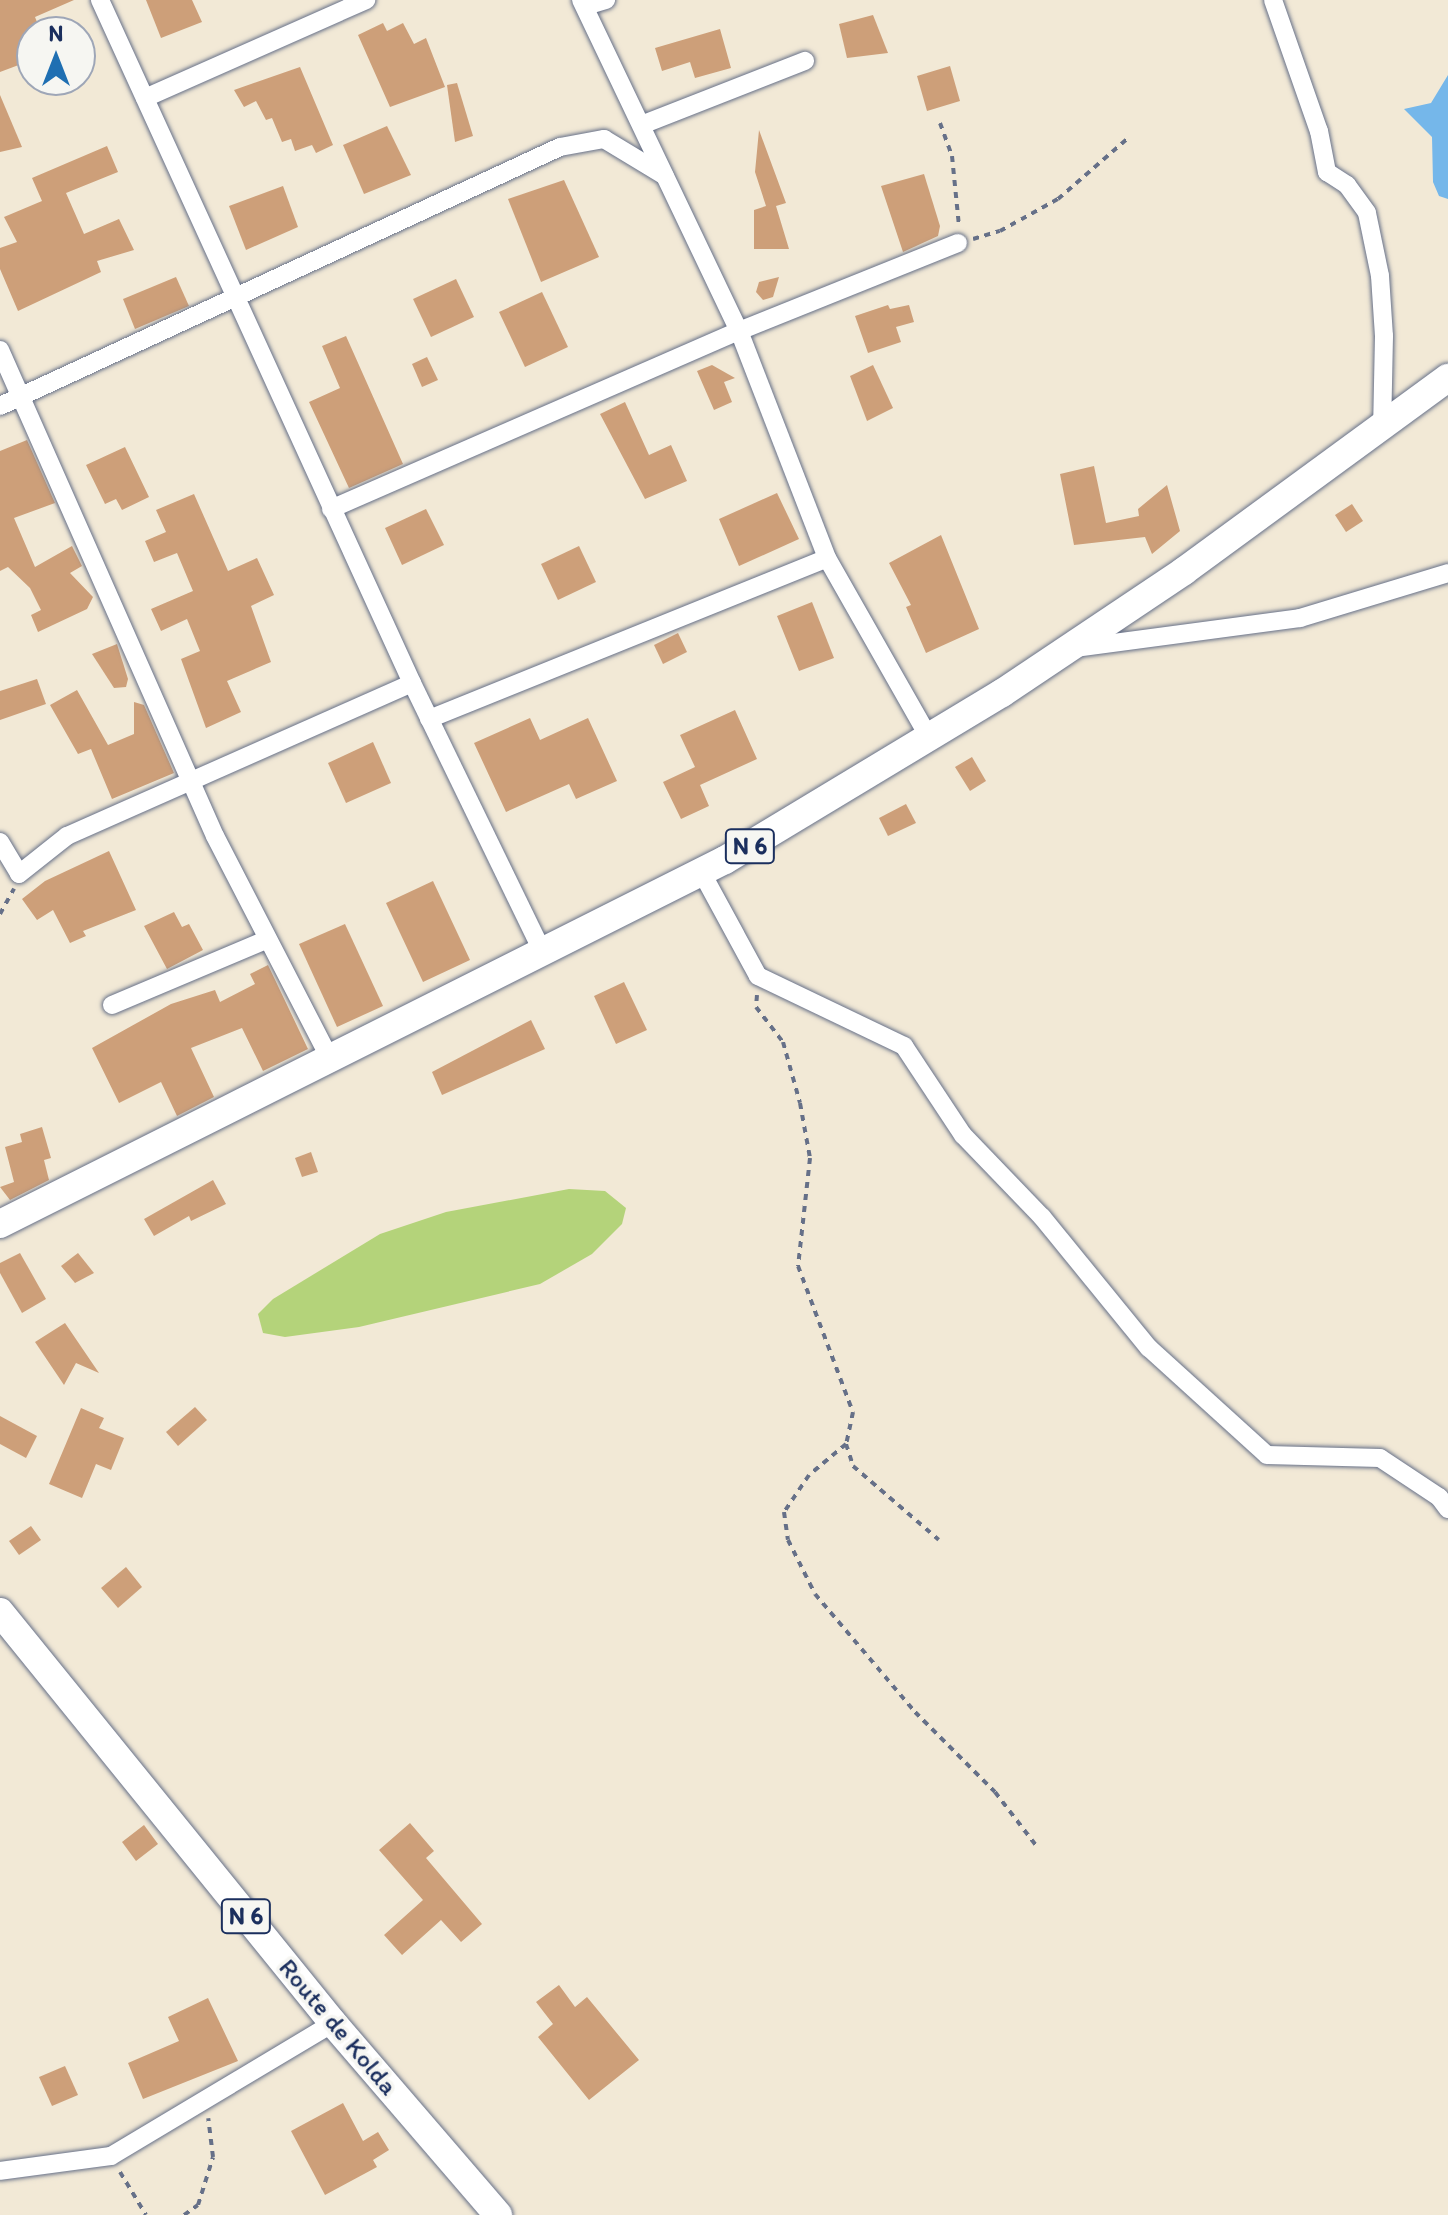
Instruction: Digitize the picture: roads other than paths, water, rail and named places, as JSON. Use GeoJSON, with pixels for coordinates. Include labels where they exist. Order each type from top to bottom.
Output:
{"type":"FeatureCollection","features":[{"type":"Feature","properties":{"kind":"main road","name":"N 6"},"geometry":{"type":"LineString","coordinates":[[0,1224],[544,955],[702,873],[930,739],[1069,648],[1382,429],[1448,378]]}},
{"type":"Feature","properties":{"kind":"main road","name":"Route de Kolda"},"geometry":{"type":"LineString","coordinates":[[0,1612],[333,2023],[498,2215]]}},
{"type":"Feature","properties":{"kind":"street"},"geometry":{"type":"LineString","coordinates":[[100,0],[331,509],[544,955]]}},
{"type":"Feature","properties":{"kind":"street"},"geometry":{"type":"LineString","coordinates":[[145,98],[366,0]]}},
{"type":"Feature","properties":{"kind":"street"},"geometry":{"type":"LineString","coordinates":[[606,0],[584,3],[644,124],[739,331],[827,558],[930,739]]}},
{"type":"Feature","properties":{"kind":"street"},"geometry":{"type":"LineString","coordinates":[[1273,0],[1319,131],[1327,172],[1347,185],[1367,213],[1380,276],[1384,336],[1382,429]]}},
{"type":"Feature","properties":{"kind":"street"},"geometry":{"type":"LineString","coordinates":[[644,124],[805,61]]}},
{"type":"Feature","properties":{"kind":"street"},"geometry":{"type":"LineString","coordinates":[[0,406],[560,147],[604,139],[667,178]]}},
{"type":"Feature","properties":{"kind":"street"},"geometry":{"type":"LineString","coordinates":[[331,509],[739,331],[958,243]]}},
{"type":"Feature","properties":{"kind":"street"},"geometry":{"type":"LineString","coordinates":[[0,350],[194,780],[215,836],[331,1061]]}},
{"type":"Feature","properties":{"kind":"street"},"geometry":{"type":"LineString","coordinates":[[429,719],[827,558]]}},
{"type":"Feature","properties":{"kind":"street"},"geometry":{"type":"LineString","coordinates":[[1069,648],[1300,618],[1448,573]]}},
{"type":"Feature","properties":{"kind":"street"},"geometry":{"type":"LineString","coordinates":[[0,842],[19,874],[67,836],[412,683]]}},
{"type":"Feature","properties":{"kind":"street"},"geometry":{"type":"LineString","coordinates":[[702,873],[758,976],[904,1046],[963,1135],[1042,1217],[1149,1348],[1267,1455],[1380,1458],[1439,1497],[1448,1509]]}},
{"type":"Feature","properties":{"kind":"street"},"geometry":{"type":"LineString","coordinates":[[112,1005],[268,939]]}},
{"type":"Feature","properties":{"kind":"street"},"geometry":{"type":"LineString","coordinates":[[0,2171],[35,2169],[111,2156],[333,2023]]}},
{"type":"Feature","properties":{"kind":"street"},"geometry":{"type":"LineString","coordinates":[[0,2184],[35,2169]]}},
{"type":"Feature","properties":{"kind":"water"},"geometry":{"type":"Polygon","coordinates":[[[1448,75],[1448,199],[1439,196],[1433,182],[1432,137],[1404,109],[1431,103],[1448,75]]]}}]}
